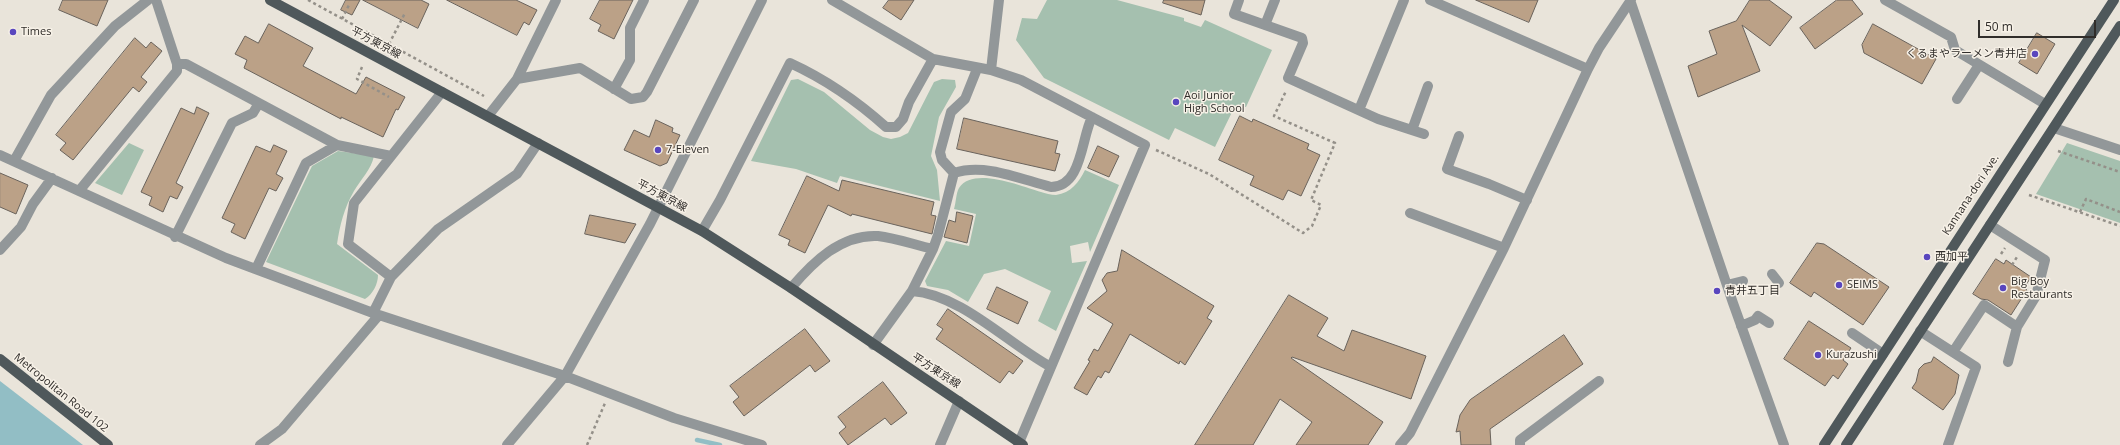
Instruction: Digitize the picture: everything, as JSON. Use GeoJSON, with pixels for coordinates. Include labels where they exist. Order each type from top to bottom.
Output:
{"type":"FeatureCollection","features":[{"type":"Feature","properties":{"kind":"main road","name":"平方東京線"},"geometry":{"type":"LineString","coordinates":[[270,0],[702,231],[791,288],[1020,444]]}},
{"type":"Feature","properties":{"kind":"main road","name":"Kannana-dori Ave."},"geometry":{"type":"LineString","coordinates":[[1824,445],[2114,0]]}},
{"type":"Feature","properties":{"kind":"main road"},"geometry":{"type":"LineString","coordinates":[[1846,445],[2120,26]]}},
{"type":"Feature","properties":{"kind":"main road","name":"Metropolitan Road 102"},"geometry":{"type":"LineString","coordinates":[[0,359],[108,445]]}},
{"type":"Feature","properties":{"kind":"street"},"geometry":{"type":"LineString","coordinates":[[14,161],[51,95],[115,26],[148,0]]}},
{"type":"Feature","properties":{"kind":"street"},"geometry":{"type":"LineString","coordinates":[[79,191],[177,71],[177,64],[156,0]]}},
{"type":"Feature","properties":{"kind":"street"},"geometry":{"type":"LineString","coordinates":[[488,116],[518,79],[556,0]]}},
{"type":"Feature","properties":{"kind":"street"},"geometry":{"type":"LineString","coordinates":[[614,89],[630,60],[630,28],[644,0]]}},
{"type":"Feature","properties":{"kind":"street"},"geometry":{"type":"LineString","coordinates":[[518,79],[580,68],[631,99],[643,97],[647,92],[694,0]]}},
{"type":"Feature","properties":{"kind":"street"},"geometry":{"type":"LineString","coordinates":[[507,445],[564,376],[659,207],[762,0]]}},
{"type":"Feature","properties":{"kind":"street"},"geometry":{"type":"LineString","coordinates":[[832,0],[932,59],[977,69],[991,70],[1021,80],[1145,145],[1020,444]]}},
{"type":"Feature","properties":{"kind":"street"},"geometry":{"type":"LineString","coordinates":[[991,70],[999,0]]}},
{"type":"Feature","properties":{"kind":"street"},"geometry":{"type":"LineString","coordinates":[[1239,0],[1234,14],[1302,38],[1303,44],[1288,78],[1359,110],[1424,134]]}},
{"type":"Feature","properties":{"kind":"street"},"geometry":{"type":"LineString","coordinates":[[1265,25],[1275,0]]}},
{"type":"Feature","properties":{"kind":"street"},"geometry":{"type":"LineString","coordinates":[[1359,110],[1404,0]]}},
{"type":"Feature","properties":{"kind":"street"},"geometry":{"type":"LineString","coordinates":[[1430,0],[1588,69]]}},
{"type":"Feature","properties":{"kind":"street"},"geometry":{"type":"LineString","coordinates":[[1400,445],[1410,433],[1504,248],[1588,69],[1607,35],[1631,0]]}},
{"type":"Feature","properties":{"kind":"street"},"geometry":{"type":"LineString","coordinates":[[1631,0],[1741,326],[1784,445]]}},
{"type":"Feature","properties":{"kind":"street"},"geometry":{"type":"LineString","coordinates":[[1885,0],[1951,37],[1956,50],[2045,104]]}},
{"type":"Feature","properties":{"kind":"street"},"geometry":{"type":"LineString","coordinates":[[702,231],[720,200],[790,63],[829,84],[865,108],[886,128],[896,127],[904,120],[909,102],[932,59]]}},
{"type":"Feature","properties":{"kind":"street"},"geometry":{"type":"LineString","coordinates":[[177,64],[186,64],[337,145],[391,156]]}},
{"type":"Feature","properties":{"kind":"street"},"geometry":{"type":"LineString","coordinates":[[1957,99],[1979,65]]}},
{"type":"Feature","properties":{"kind":"street"},"geometry":{"type":"LineString","coordinates":[[954,173],[942,160],[940,152],[951,112],[965,99],[977,69]]}},
{"type":"Feature","properties":{"kind":"street"},"geometry":{"type":"LineString","coordinates":[[1412,130],[1428,86]]}},
{"type":"Feature","properties":{"kind":"street"},"geometry":{"type":"LineString","coordinates":[[391,277],[348,244],[354,203],[442,92]]}},
{"type":"Feature","properties":{"kind":"street"},"geometry":{"type":"LineString","coordinates":[[176,237],[232,123],[253,113],[259,103]]}},
{"type":"Feature","properties":{"kind":"street"},"geometry":{"type":"LineString","coordinates":[[954,173],[974,169],[986,170],[1051,187],[1057,187],[1071,179],[1076,171],[1087,128],[1092,117]]}},
{"type":"Feature","properties":{"kind":"street"},"geometry":{"type":"LineString","coordinates":[[2054,128],[2120,150]]}},
{"type":"Feature","properties":{"kind":"street"},"geometry":{"type":"LineString","coordinates":[[1459,136],[1447,169],[1489,184],[1526,200]]}},
{"type":"Feature","properties":{"kind":"street"},"geometry":{"type":"LineString","coordinates":[[260,445],[282,429],[376,314],[391,277],[438,230],[517,174],[538,143]]}},
{"type":"Feature","properties":{"kind":"street"},"geometry":{"type":"LineString","coordinates":[[256,269],[306,163],[337,145]]}},
{"type":"Feature","properties":{"kind":"street"},"geometry":{"type":"LineString","coordinates":[[0,155],[176,237],[256,269],[376,314],[564,376],[674,418],[762,445]]}},
{"type":"Feature","properties":{"kind":"street"},"geometry":{"type":"LineString","coordinates":[[873,345],[912,291],[933,249],[954,173]]}},
{"type":"Feature","properties":{"kind":"street"},"geometry":{"type":"LineString","coordinates":[[0,250],[21,227],[33,204],[52,178]]}},
{"type":"Feature","properties":{"kind":"street"},"geometry":{"type":"LineString","coordinates":[[1410,213],[1504,248]]}},
{"type":"Feature","properties":{"kind":"street"},"geometry":{"type":"LineString","coordinates":[[1990,225],[2045,260],[2036,296],[2016,327],[2008,362]]}},
{"type":"Feature","properties":{"kind":"street"},"geometry":{"type":"LineString","coordinates":[[791,288],[806,270],[826,252],[850,240],[866,236],[880,236],[933,249]]}},
{"type":"Feature","properties":{"kind":"street"},"geometry":{"type":"LineString","coordinates":[[1772,274],[1779,283]]}},
{"type":"Feature","properties":{"kind":"street"},"geometry":{"type":"LineString","coordinates":[[1727,285],[1743,281]]}},
{"type":"Feature","properties":{"kind":"street"},"geometry":{"type":"LineString","coordinates":[[912,291],[924,292],[947,299],[1032,357],[1051,367]]}},
{"type":"Feature","properties":{"kind":"street"},"geometry":{"type":"LineString","coordinates":[[1953,352],[1984,305],[2016,327]]}},
{"type":"Feature","properties":{"kind":"street"},"geometry":{"type":"LineString","coordinates":[[1741,326],[1755,320],[1758,316],[1769,322]]}},
{"type":"Feature","properties":{"kind":"street"},"geometry":{"type":"LineString","coordinates":[[1920,331],[1976,367],[1948,445]]}},
{"type":"Feature","properties":{"kind":"street"},"geometry":{"type":"LineString","coordinates":[[1852,333],[1883,354]]}},
{"type":"Feature","properties":{"kind":"street"},"geometry":{"type":"LineString","coordinates":[[1520,445],[1520,440],[1599,381]]}},
{"type":"Feature","properties":{"kind":"street"},"geometry":{"type":"LineString","coordinates":[[940,445],[959,401]]}},
{"type":"Feature","properties":{"kind":"path"},"geometry":{"type":"LineString","coordinates":[[308,0],[484,96]]}},
{"type":"Feature","properties":{"kind":"path"},"geometry":{"type":"LineString","coordinates":[[342,19],[349,5]]}},
{"type":"Feature","properties":{"kind":"path"},"geometry":{"type":"LineString","coordinates":[[388,44],[405,13]]}},
{"type":"Feature","properties":{"kind":"path"},"geometry":{"type":"LineString","coordinates":[[362,68],[357,78],[389,97]]}},
{"type":"Feature","properties":{"kind":"path"},"geometry":{"type":"LineString","coordinates":[[1145,145],[1209,174],[1303,233],[1312,226],[1321,205],[1311,200],[1335,144],[1274,116],[1291,79]]}},
{"type":"Feature","properties":{"kind":"path"},"geometry":{"type":"LineString","coordinates":[[2058,151],[2120,172]]}},
{"type":"Feature","properties":{"kind":"path"},"geometry":{"type":"LineString","coordinates":[[2029,194],[2120,226]]}},
{"type":"Feature","properties":{"kind":"path"},"geometry":{"type":"LineString","coordinates":[[2080,212],[2086,199],[2120,212]]}},
{"type":"Feature","properties":{"kind":"path"},"geometry":{"type":"LineString","coordinates":[[587,445],[609,394]]}},
{"type":"Feature","properties":{"kind":"green space"},"geometry":{"type":"Polygon","coordinates":[[[1047,0],[1117,0],[1184,18],[1184,21],[1201,27],[1205,20],[1272,50],[1246,107],[1234,108],[1215,147],[1175,128],[1169,140],[1044,78],[1016,40],[1022,18],[1037,19],[1047,0]]]}},
{"type":"Feature","properties":{"kind":"green space"},"geometry":{"type":"Polygon","coordinates":[[[798,79],[824,92],[870,130],[883,137],[891,139],[908,133],[934,82],[942,79],[955,80],[956,87],[939,117],[931,156],[937,170],[940,201],[840,176],[837,183],[796,169],[751,161],[791,80],[798,79]]]}},
{"type":"Feature","properties":{"kind":"green space"},"geometry":{"type":"Polygon","coordinates":[[[129,143],[144,150],[122,195],[95,183],[129,143]]]}},
{"type":"Feature","properties":{"kind":"green space"},"geometry":{"type":"Polygon","coordinates":[[[2067,143],[2120,161],[2120,223],[2036,194],[2067,143]]]}},
{"type":"Feature","properties":{"kind":"green space"},"geometry":{"type":"Polygon","coordinates":[[[338,151],[374,156],[373,161],[354,191],[345,210],[337,244],[378,275],[374,288],[365,299],[266,262],[312,166],[338,151]]]}},
{"type":"Feature","properties":{"kind":"green space"},"geometry":{"type":"Polygon","coordinates":[[[1085,170],[1119,185],[1090,252],[1088,242],[1070,246],[1072,263],[1087,261],[1056,331],[1038,321],[1051,291],[1005,269],[984,274],[968,302],[948,290],[927,286],[925,281],[946,241],[969,246],[976,214],[954,209],[958,190],[966,182],[975,178],[986,178],[1010,182],[1056,195],[1066,192],[1074,186],[1085,170]]]}},
{"type":"Feature","properties":{"kind":"water"},"geometry":{"type":"Polygon","coordinates":[[[0,381],[83,445],[0,445],[0,381]]]}},
{"type":"Feature","properties":{"kind":"building"},"geometry":{"type":"Polygon","coordinates":[[[63,0],[108,0],[97,26],[59,10],[63,0]]]}},
{"type":"Feature","properties":{"kind":"building"},"geometry":{"type":"Polygon","coordinates":[[[346,0],[360,0],[352,15],[341,10],[346,0]]]}},
{"type":"Feature","properties":{"kind":"building"},"geometry":{"type":"Polygon","coordinates":[[[363,0],[421,0],[429,4],[418,28],[363,0]]]}},
{"type":"Feature","properties":{"kind":"building"},"geometry":{"type":"Polygon","coordinates":[[[447,0],[516,0],[537,10],[529,25],[524,22],[517,35],[447,0]]]}},
{"type":"Feature","properties":{"kind":"building"},"geometry":{"type":"Polygon","coordinates":[[[600,0],[633,0],[614,39],[598,31],[601,25],[590,19],[600,0]]]}},
{"type":"Feature","properties":{"kind":"building"},"geometry":{"type":"Polygon","coordinates":[[[889,0],[914,0],[901,20],[883,8],[889,0]]]}},
{"type":"Feature","properties":{"kind":"building"},"geometry":{"type":"Polygon","coordinates":[[[1164,0],[1205,0],[1201,15],[1163,3],[1164,0]]]}},
{"type":"Feature","properties":{"kind":"building"},"geometry":{"type":"Polygon","coordinates":[[[1476,0],[1538,0],[1529,22],[1476,0]]]}},
{"type":"Feature","properties":{"kind":"building"},"geometry":{"type":"Polygon","coordinates":[[[1750,0],[1769,0],[1792,17],[1770,46],[1742,25],[1760,71],[1698,97],[1688,66],[1717,54],[1709,31],[1736,21],[1750,0]]]}},
{"type":"Feature","properties":{"kind":"building"},"geometry":{"type":"Polygon","coordinates":[[[1837,0],[1852,0],[1863,14],[1815,49],[1800,28],[1837,0]]]}},
{"type":"Feature","properties":{"kind":"building"},"geometry":{"type":"Polygon","coordinates":[[[269,24],[313,48],[303,66],[356,94],[366,77],[405,97],[398,110],[396,109],[383,137],[341,117],[341,119],[244,68],[247,60],[235,54],[245,36],[258,43],[269,24]]]}},
{"type":"Feature","properties":{"kind":"building"},"geometry":{"type":"Polygon","coordinates":[[[1873,24],[1936,59],[1922,84],[1864,53],[1862,45],[1873,24]]]}},
{"type":"Feature","properties":{"kind":"building"},"geometry":{"type":"Polygon","coordinates":[[[2037,33],[2055,44],[2037,74],[2019,63],[2037,33]]]}},
{"type":"Feature","properties":{"kind":"building"},"geometry":{"type":"Polygon","coordinates":[[[135,38],[146,48],[151,42],[162,51],[141,77],[147,82],[139,92],[133,87],[73,160],[60,150],[66,143],[56,135],[135,38]]]}},
{"type":"Feature","properties":{"kind":"building"},"geometry":{"type":"Polygon","coordinates":[[[197,107],[209,113],[176,183],[183,187],[177,199],[170,196],[163,212],[149,205],[152,197],[141,192],[181,108],[194,114],[197,107]]]}},
{"type":"Feature","properties":{"kind":"building"},"geometry":{"type":"Polygon","coordinates":[[[1240,116],[1252,122],[1253,119],[1309,144],[1307,149],[1320,155],[1301,196],[1288,190],[1283,200],[1250,185],[1254,176],[1219,160],[1240,116]]]}},
{"type":"Feature","properties":{"kind":"building"},"geometry":{"type":"Polygon","coordinates":[[[964,118],[1058,141],[1055,153],[1060,154],[1055,171],[957,149],[964,118]]]}},
{"type":"Feature","properties":{"kind":"building"},"geometry":{"type":"Polygon","coordinates":[[[656,120],[673,128],[672,132],[680,135],[667,163],[660,166],[624,150],[634,130],[649,137],[656,120]]]}},
{"type":"Feature","properties":{"kind":"building"},"geometry":{"type":"Polygon","coordinates":[[[274,145],[287,151],[276,174],[283,178],[276,191],[269,188],[245,239],[231,232],[235,224],[222,218],[256,146],[270,152],[274,145]]]}},
{"type":"Feature","properties":{"kind":"building"},"geometry":{"type":"Polygon","coordinates":[[[1098,146],[1119,156],[1109,177],[1088,168],[1098,146]]]}},
{"type":"Feature","properties":{"kind":"building"},"geometry":{"type":"Polygon","coordinates":[[[0,173],[28,185],[16,214],[0,207],[0,173]]]}},
{"type":"Feature","properties":{"kind":"building"},"geometry":{"type":"Polygon","coordinates":[[[807,176],[839,191],[842,180],[934,202],[931,215],[936,216],[932,234],[852,214],[851,216],[828,205],[805,253],[788,245],[790,240],[779,235],[807,176]]]}},
{"type":"Feature","properties":{"kind":"building"},"geometry":{"type":"Polygon","coordinates":[[[957,212],[973,216],[967,243],[944,237],[949,220],[955,222],[957,212]]]}},
{"type":"Feature","properties":{"kind":"building"},"geometry":{"type":"Polygon","coordinates":[[[590,215],[636,224],[625,243],[585,234],[590,215]]]}},
{"type":"Feature","properties":{"kind":"building"},"geometry":{"type":"Polygon","coordinates":[[[1817,243],[1824,244],[1889,287],[1863,325],[1814,292],[1811,297],[1790,283],[1817,243]]]}},
{"type":"Feature","properties":{"kind":"building"},"geometry":{"type":"Polygon","coordinates":[[[1122,250],[1214,306],[1207,318],[1212,321],[1185,365],[1180,361],[1179,364],[1130,334],[1109,373],[1105,371],[1101,378],[1098,376],[1087,395],[1074,388],[1090,361],[1088,360],[1094,349],[1098,351],[1113,324],[1087,308],[1107,291],[1102,280],[1107,273],[1117,271],[1122,250]]]}},
{"type":"Feature","properties":{"kind":"building"},"geometry":{"type":"Polygon","coordinates":[[[1996,259],[2004,264],[2006,260],[2031,277],[2024,288],[2027,290],[2011,315],[1988,300],[1981,299],[1973,294],[1996,259]]]}},
{"type":"Feature","properties":{"kind":"building"},"geometry":{"type":"Polygon","coordinates":[[[997,287],[1028,302],[1018,324],[987,309],[997,287]]]}},
{"type":"Feature","properties":{"kind":"building"},"geometry":{"type":"Polygon","coordinates":[[[1289,295],[1328,318],[1317,336],[1344,351],[1352,330],[1426,356],[1411,399],[1292,357],[1291,358],[1383,422],[1368,445],[1296,445],[1312,422],[1280,399],[1253,445],[1195,445],[1289,295]]]}},
{"type":"Feature","properties":{"kind":"building"},"geometry":{"type":"Polygon","coordinates":[[[948,309],[1023,361],[1013,374],[1009,371],[1000,383],[936,339],[943,329],[937,325],[948,309]]]}},
{"type":"Feature","properties":{"kind":"building"},"geometry":{"type":"Polygon","coordinates":[[[1809,321],[1851,348],[1843,360],[1848,364],[1838,379],[1833,375],[1825,386],[1784,359],[1809,321]]]}},
{"type":"Feature","properties":{"kind":"building"},"geometry":{"type":"Polygon","coordinates":[[[805,329],[830,361],[815,372],[810,365],[744,416],[733,402],[739,397],[730,386],[805,329]]]}},
{"type":"Feature","properties":{"kind":"building"},"geometry":{"type":"Polygon","coordinates":[[[1564,335],[1583,364],[1490,429],[1491,445],[1461,445],[1460,431],[1456,432],[1460,415],[1470,400],[1564,335]]]}},
{"type":"Feature","properties":{"kind":"building"},"geometry":{"type":"Polygon","coordinates":[[[1934,357],[1959,375],[1955,394],[1943,410],[1912,388],[1916,382],[1919,369],[1924,364],[1931,362],[1934,357]]]}},
{"type":"Feature","properties":{"kind":"building"},"geometry":{"type":"Polygon","coordinates":[[[883,382],[907,413],[891,425],[885,418],[848,445],[839,433],[846,427],[838,417],[883,382]]]}},
{"type":"Feature","properties":{"kind":"waterway"},"geometry":{"type":"LineString","coordinates":[[697,440],[720,445]]}},
{"type":"Feature","properties":{"kind":"place","name":"Times"},"geometry":{"type":"Point","coordinates":[13,32]}},
{"type":"Feature","properties":{"kind":"place","name":"くるまやラーメン青井店"},"geometry":{"type":"Point","coordinates":[2035,54]}},
{"type":"Feature","properties":{"kind":"place","name":"Aoi Junior High School"},"geometry":{"type":"Point","coordinates":[1176,102]}},
{"type":"Feature","properties":{"kind":"place","name":"7-Eleven"},"geometry":{"type":"Point","coordinates":[658,150]}},
{"type":"Feature","properties":{"kind":"place","name":"西加平"},"geometry":{"type":"Point","coordinates":[1927,257]}},
{"type":"Feature","properties":{"kind":"place","name":"SEIMS"},"geometry":{"type":"Point","coordinates":[1839,285]}},
{"type":"Feature","properties":{"kind":"place","name":"Big Boy Restaurants"},"geometry":{"type":"Point","coordinates":[2003,288]}},
{"type":"Feature","properties":{"kind":"place","name":"青井五丁目"},"geometry":{"type":"Point","coordinates":[1717,291]}},
{"type":"Feature","properties":{"kind":"place","name":"Kurazushi"},"geometry":{"type":"Point","coordinates":[1818,355]}}]}
